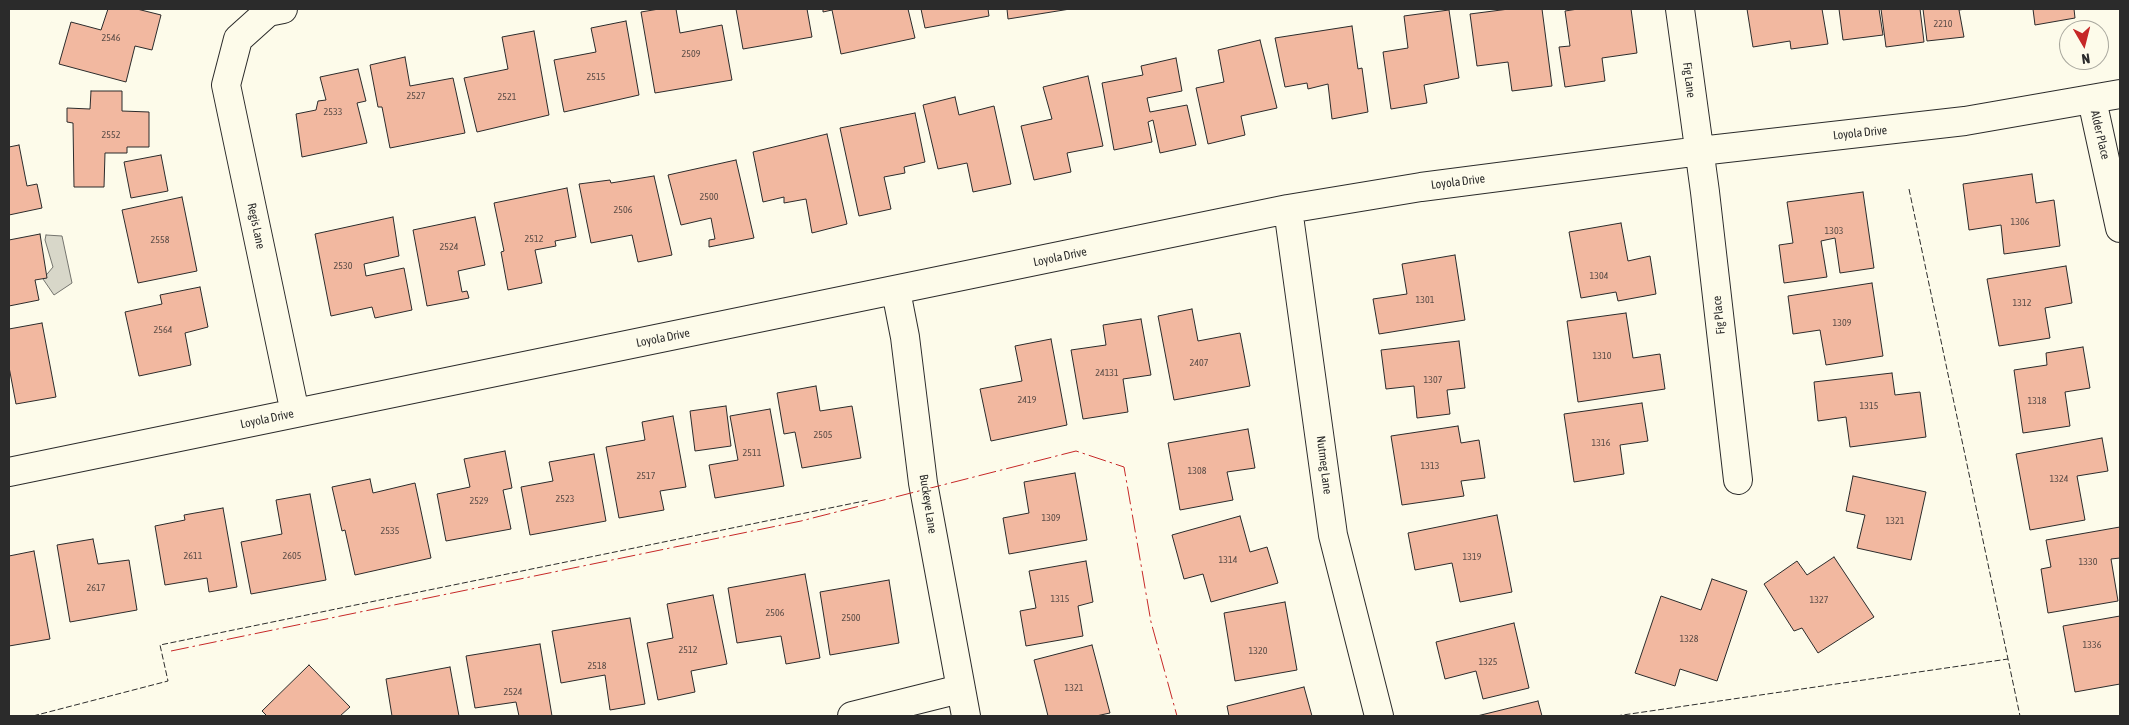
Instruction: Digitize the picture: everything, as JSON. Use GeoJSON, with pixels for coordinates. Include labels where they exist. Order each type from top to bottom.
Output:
{"type":"FeatureCollection","features":[{"type":"Feature","properties":{"kind":"street","name":"Regis Lane"},"geometry":{"type":"LineString","coordinates":[[283,9],[268,12],[238,39],[226,84],[295,413]]}},
{"type":"Feature","properties":{"kind":"street","name":"Fig Lane"},"geometry":{"type":"LineString","coordinates":[[1680,9],[1700,151]]}},
{"type":"Feature","properties":{"kind":"street","name":"Loyola Drive"},"geometry":{"type":"LineString","coordinates":[[9,472],[1288,209],[1420,187],[1700,151],[1965,121],[2120,94]]}},
{"type":"Feature","properties":{"kind":"street","name":"Alder Place"},"geometry":{"type":"LineString","coordinates":[[2092,100],[2120,228]]}},
{"type":"Feature","properties":{"kind":"street","name":"Fig Place"},"geometry":{"type":"LineString","coordinates":[[1700,151],[1738,480]]}},
{"type":"Feature","properties":{"kind":"street","name":"Nutmeg Lane"},"geometry":{"type":"LineString","coordinates":[[1288,209],[1333,536],[1378,716]]}},
{"type":"Feature","properties":{"kind":"street","name":"Buckeye Lane"},"geometry":{"type":"LineString","coordinates":[[896,291],[905,337],[924,483],[966,716]]}},
{"type":"Feature","properties":{"kind":"street"},"geometry":{"type":"LineString","coordinates":[[852,716],[960,690]]}},
{"type":"Feature","properties":{"kind":"shaded area"},"geometry":{"type":"Polygon","coordinates":[[[46,235],[62,236],[72,283],[54,295],[43,279],[53,267],[45,240],[46,235]]]}},
{"type":"Feature","properties":{"kind":"building"},"geometry":{"type":"Polygon","coordinates":[[[108,9],[137,9],[161,15],[152,50],[135,46],[126,82],[59,64],[71,22],[101,30],[108,9]]]}},
{"type":"Feature","properties":{"kind":"building"},"geometry":{"type":"Polygon","coordinates":[[[676,9],[680,33],[722,25],[732,80],[655,93],[641,12],[676,9]]]}},
{"type":"Feature","properties":{"kind":"building"},"geometry":{"type":"Polygon","coordinates":[[[736,9],[807,9],[812,37],[743,49],[736,9]]]}},
{"type":"Feature","properties":{"kind":"building"},"geometry":{"type":"Polygon","coordinates":[[[823,9],[908,9],[915,38],[841,54],[832,10],[823,12],[823,9]]]}},
{"type":"Feature","properties":{"kind":"building"},"geometry":{"type":"Polygon","coordinates":[[[921,9],[988,9],[989,16],[925,28],[921,9]]]}},
{"type":"Feature","properties":{"kind":"building"},"geometry":{"type":"Polygon","coordinates":[[[1007,9],[1070,9],[1008,19],[1007,9]]]}},
{"type":"Feature","properties":{"kind":"building"},"geometry":{"type":"Polygon","coordinates":[[[1509,9],[1542,9],[1552,86],[1512,91],[1508,62],[1477,66],[1470,14],[1509,9]]]}},
{"type":"Feature","properties":{"kind":"building"},"geometry":{"type":"Polygon","coordinates":[[[1578,9],[1631,9],[1637,53],[1602,58],[1605,81],[1565,87],[1559,47],[1570,46],[1565,11],[1578,9]]]}},
{"type":"Feature","properties":{"kind":"building"},"geometry":{"type":"Polygon","coordinates":[[[1747,9],[1822,9],[1828,44],[1791,49],[1790,41],[1753,47],[1747,9]]]}},
{"type":"Feature","properties":{"kind":"building"},"geometry":{"type":"Polygon","coordinates":[[[1839,9],[1879,9],[1883,35],[1843,40],[1839,9]]]}},
{"type":"Feature","properties":{"kind":"building"},"geometry":{"type":"Polygon","coordinates":[[[1881,9],[1920,9],[1924,42],[1886,47],[1881,9]]]}},
{"type":"Feature","properties":{"kind":"building"},"geometry":{"type":"Polygon","coordinates":[[[1923,9],[1966,9],[1959,10],[1964,37],[1927,41],[1923,9]]]}},
{"type":"Feature","properties":{"kind":"building"},"geometry":{"type":"Polygon","coordinates":[[[2033,9],[2074,9],[2075,18],[2035,25],[2033,9]]]}},
{"type":"Feature","properties":{"kind":"building"},"geometry":{"type":"Polygon","coordinates":[[[1449,10],[1459,78],[1424,85],[1427,103],[1391,109],[1383,52],[1408,48],[1404,16],[1449,10]]]}},
{"type":"Feature","properties":{"kind":"building"},"geometry":{"type":"Polygon","coordinates":[[[626,21],[639,95],[564,112],[554,60],[596,52],[591,28],[626,21]]]}},
{"type":"Feature","properties":{"kind":"building"},"geometry":{"type":"Polygon","coordinates":[[[1352,26],[1358,69],[1362,68],[1368,112],[1332,119],[1328,84],[1308,89],[1307,83],[1285,87],[1275,38],[1352,26]]]}},
{"type":"Feature","properties":{"kind":"building"},"geometry":{"type":"Polygon","coordinates":[[[534,31],[549,115],[477,132],[464,78],[508,69],[502,37],[534,31]]]}},
{"type":"Feature","properties":{"kind":"building"},"geometry":{"type":"Polygon","coordinates":[[[1260,40],[1277,108],[1241,116],[1245,135],[1208,144],[1196,88],[1224,82],[1218,50],[1260,40]]]}},
{"type":"Feature","properties":{"kind":"building"},"geometry":{"type":"Polygon","coordinates":[[[405,57],[410,86],[453,78],[465,133],[390,148],[382,107],[378,107],[370,65],[405,57]]]}},
{"type":"Feature","properties":{"kind":"building"},"geometry":{"type":"Polygon","coordinates":[[[1176,58],[1182,91],[1147,98],[1150,112],[1187,105],[1196,145],[1160,153],[1153,120],[1148,122],[1152,142],[1114,150],[1102,83],[1143,75],[1141,66],[1176,58]]]}},
{"type":"Feature","properties":{"kind":"building"},"geometry":{"type":"Polygon","coordinates":[[[358,69],[366,101],[357,103],[367,143],[302,157],[296,114],[316,110],[318,101],[326,100],[320,77],[358,69]]]}},
{"type":"Feature","properties":{"kind":"building"},"geometry":{"type":"Polygon","coordinates":[[[1088,76],[1103,146],[1067,153],[1071,172],[1034,180],[1021,126],[1052,119],[1043,87],[1088,76]]]}},
{"type":"Feature","properties":{"kind":"building"},"geometry":{"type":"Polygon","coordinates":[[[91,91],[122,91],[122,111],[149,112],[149,147],[127,147],[127,153],[105,153],[104,187],[74,187],[73,123],[67,122],[67,108],[90,109],[91,91]]]}},
{"type":"Feature","properties":{"kind":"building"},"geometry":{"type":"Polygon","coordinates":[[[955,97],[959,115],[994,106],[1011,184],[973,192],[967,163],[938,169],[923,105],[955,97]]]}},
{"type":"Feature","properties":{"kind":"building"},"geometry":{"type":"Polygon","coordinates":[[[915,113],[925,162],[904,167],[905,173],[884,177],[891,209],[859,216],[840,128],[915,113]]]}},
{"type":"Feature","properties":{"kind":"building"},"geometry":{"type":"Polygon","coordinates":[[[827,134],[847,224],[812,233],[806,199],[784,203],[784,197],[763,202],[753,152],[827,134]]]}},
{"type":"Feature","properties":{"kind":"building"},"geometry":{"type":"Polygon","coordinates":[[[19,145],[27,186],[37,184],[42,208],[9,215],[9,147],[19,145]]]}},
{"type":"Feature","properties":{"kind":"building"},"geometry":{"type":"Polygon","coordinates":[[[161,155],[168,191],[131,198],[124,162],[161,155]]]}},
{"type":"Feature","properties":{"kind":"building"},"geometry":{"type":"Polygon","coordinates":[[[736,160],[754,238],[709,247],[709,240],[715,239],[711,218],[681,225],[668,175],[736,160]]]}},
{"type":"Feature","properties":{"kind":"building"},"geometry":{"type":"Polygon","coordinates":[[[2032,174],[2036,203],[2054,200],[2060,246],[2004,254],[2001,225],[1969,230],[1963,184],[2032,174]]]}},
{"type":"Feature","properties":{"kind":"building"},"geometry":{"type":"Polygon","coordinates":[[[654,176],[672,255],[638,262],[632,235],[591,243],[579,184],[610,180],[611,183],[654,176]]]}},
{"type":"Feature","properties":{"kind":"building"},"geometry":{"type":"Polygon","coordinates":[[[567,188],[576,237],[555,241],[556,246],[535,250],[542,283],[508,290],[501,252],[504,251],[494,203],[567,188]]]}},
{"type":"Feature","properties":{"kind":"building"},"geometry":{"type":"Polygon","coordinates":[[[1863,192],[1874,268],[1840,273],[1835,238],[1821,241],[1827,277],[1784,283],[1779,245],[1793,243],[1787,202],[1863,192]]]}},
{"type":"Feature","properties":{"kind":"building"},"geometry":{"type":"Polygon","coordinates":[[[182,197],[197,271],[138,283],[122,210],[182,197]]]}},
{"type":"Feature","properties":{"kind":"building"},"geometry":{"type":"Polygon","coordinates":[[[393,217],[399,256],[364,264],[366,276],[404,268],[412,310],[375,318],[372,307],[331,316],[315,234],[393,217]]]}},
{"type":"Feature","properties":{"kind":"building"},"geometry":{"type":"Polygon","coordinates":[[[475,217],[485,265],[458,271],[462,292],[467,291],[469,298],[427,306],[413,230],[475,217]]]}},
{"type":"Feature","properties":{"kind":"building"},"geometry":{"type":"Polygon","coordinates":[[[1621,223],[1628,261],[1650,256],[1656,294],[1618,301],[1616,292],[1581,298],[1569,232],[1621,223]]]}},
{"type":"Feature","properties":{"kind":"building"},"geometry":{"type":"Polygon","coordinates":[[[40,234],[47,278],[35,280],[39,300],[9,306],[9,240],[40,234]]]}},
{"type":"Feature","properties":{"kind":"building"},"geometry":{"type":"Polygon","coordinates":[[[1455,255],[1465,320],[1379,334],[1373,299],[1407,294],[1402,264],[1455,255]]]}},
{"type":"Feature","properties":{"kind":"building"},"geometry":{"type":"Polygon","coordinates":[[[2066,266],[2072,303],[2045,308],[2050,338],[1999,346],[1987,279],[2066,266]]]}},
{"type":"Feature","properties":{"kind":"building"},"geometry":{"type":"Polygon","coordinates":[[[1872,283],[1883,356],[1826,365],[1820,330],[1793,334],[1788,296],[1872,283]]]}},
{"type":"Feature","properties":{"kind":"building"},"geometry":{"type":"Polygon","coordinates":[[[200,287],[208,327],[185,333],[191,365],[139,376],[125,312],[162,304],[160,295],[200,287]]]}},
{"type":"Feature","properties":{"kind":"building"},"geometry":{"type":"Polygon","coordinates":[[[1192,309],[1198,341],[1240,333],[1250,386],[1174,400],[1158,316],[1192,309]]]}},
{"type":"Feature","properties":{"kind":"building"},"geometry":{"type":"Polygon","coordinates":[[[1626,313],[1633,358],[1660,354],[1665,389],[1578,402],[1567,321],[1626,313]]]}},
{"type":"Feature","properties":{"kind":"building"},"geometry":{"type":"Polygon","coordinates":[[[1141,319],[1151,375],[1123,379],[1128,412],[1083,419],[1071,350],[1106,345],[1103,325],[1141,319]]]}},
{"type":"Feature","properties":{"kind":"building"},"geometry":{"type":"Polygon","coordinates":[[[42,323],[56,397],[16,404],[9,367],[9,329],[42,323]]]}},
{"type":"Feature","properties":{"kind":"building"},"geometry":{"type":"Polygon","coordinates":[[[1051,339],[1067,425],[991,441],[980,389],[1022,381],[1015,346],[1051,339]]]}},
{"type":"Feature","properties":{"kind":"building"},"geometry":{"type":"Polygon","coordinates":[[[1459,341],[1465,388],[1447,390],[1450,414],[1417,418],[1414,386],[1386,389],[1381,350],[1459,341]]]}},
{"type":"Feature","properties":{"kind":"building"},"geometry":{"type":"Polygon","coordinates":[[[2083,347],[2090,388],[2065,392],[2070,426],[2023,433],[2014,370],[2047,365],[2046,353],[2083,347]]]}},
{"type":"Feature","properties":{"kind":"building"},"geometry":{"type":"Polygon","coordinates":[[[1892,373],[1895,395],[1920,392],[1926,437],[1850,447],[1846,417],[1818,421],[1814,382],[1892,373]]]}},
{"type":"Feature","properties":{"kind":"building"},"geometry":{"type":"Polygon","coordinates":[[[816,386],[820,411],[852,406],[861,458],[802,468],[795,432],[784,434],[777,393],[816,386]]]}},
{"type":"Feature","properties":{"kind":"building"},"geometry":{"type":"Polygon","coordinates":[[[1642,403],[1648,441],[1620,445],[1624,474],[1574,482],[1564,414],[1642,403]]]}},
{"type":"Feature","properties":{"kind":"building"},"geometry":{"type":"Polygon","coordinates":[[[726,406],[731,446],[695,451],[690,411],[726,406]]]}},
{"type":"Feature","properties":{"kind":"building"},"geometry":{"type":"Polygon","coordinates":[[[770,409],[784,486],[715,498],[709,465],[738,460],[730,416],[770,409]]]}},
{"type":"Feature","properties":{"kind":"building"},"geometry":{"type":"Polygon","coordinates":[[[673,416],[686,487],[660,491],[664,510],[619,518],[606,447],[645,440],[642,422],[673,416]]]}},
{"type":"Feature","properties":{"kind":"building"},"geometry":{"type":"Polygon","coordinates":[[[1458,426],[1461,443],[1479,440],[1485,478],[1461,481],[1464,496],[1402,505],[1391,436],[1458,426]]]}},
{"type":"Feature","properties":{"kind":"building"},"geometry":{"type":"Polygon","coordinates":[[[1248,429],[1255,468],[1227,472],[1233,500],[1180,510],[1168,443],[1248,429]]]}},
{"type":"Feature","properties":{"kind":"building"},"geometry":{"type":"Polygon","coordinates":[[[2102,438],[2108,471],[2077,476],[2085,520],[2030,530],[2016,454],[2102,438]]]}},
{"type":"Feature","properties":{"kind":"building"},"geometry":{"type":"Polygon","coordinates":[[[505,451],[512,488],[503,490],[511,529],[446,541],[437,494],[470,487],[464,459],[505,451]]]}},
{"type":"Feature","properties":{"kind":"building"},"geometry":{"type":"Polygon","coordinates":[[[594,454],[606,521],[530,535],[521,487],[553,481],[549,462],[594,454]]]}},
{"type":"Feature","properties":{"kind":"building"},"geometry":{"type":"Polygon","coordinates":[[[1075,473],[1087,540],[1009,554],[1003,518],[1029,513],[1024,482],[1075,473]]]}},
{"type":"Feature","properties":{"kind":"building"},"geometry":{"type":"Polygon","coordinates":[[[1853,476],[1926,492],[1911,560],[1857,548],[1865,515],[1846,511],[1853,476]]]}},
{"type":"Feature","properties":{"kind":"building"},"geometry":{"type":"Polygon","coordinates":[[[370,479],[373,493],[415,483],[431,558],[355,575],[345,530],[342,531],[332,487],[370,479]]]}},
{"type":"Feature","properties":{"kind":"building"},"geometry":{"type":"Polygon","coordinates":[[[310,494],[326,580],[251,594],[241,542],[282,534],[276,500],[310,494]]]}},
{"type":"Feature","properties":{"kind":"building"},"geometry":{"type":"Polygon","coordinates":[[[223,508],[237,587],[209,592],[207,578],[165,585],[155,526],[185,520],[184,515],[223,508]]]}},
{"type":"Feature","properties":{"kind":"building"},"geometry":{"type":"Polygon","coordinates":[[[1497,515],[1512,592],[1460,602],[1452,563],[1415,570],[1408,533],[1497,515]]]}},
{"type":"Feature","properties":{"kind":"building"},"geometry":{"type":"Polygon","coordinates":[[[1240,516],[1250,552],[1267,547],[1278,583],[1211,602],[1203,574],[1184,579],[1172,535],[1240,516]]]}},
{"type":"Feature","properties":{"kind":"building"},"geometry":{"type":"Polygon","coordinates":[[[2120,527],[2120,558],[2111,559],[2118,601],[2048,613],[2041,569],[2051,567],[2046,540],[2120,527]]]}},
{"type":"Feature","properties":{"kind":"building"},"geometry":{"type":"Polygon","coordinates":[[[93,539],[98,564],[129,560],[137,610],[70,622],[57,545],[93,539]]]}},
{"type":"Feature","properties":{"kind":"building"},"geometry":{"type":"Polygon","coordinates":[[[34,551],[50,639],[9,646],[9,556],[34,551]]]}},
{"type":"Feature","properties":{"kind":"building"},"geometry":{"type":"Polygon","coordinates":[[[1834,557],[1874,617],[1818,653],[1802,628],[1794,631],[1764,584],[1797,561],[1807,575],[1834,557]]]}},
{"type":"Feature","properties":{"kind":"building"},"geometry":{"type":"Polygon","coordinates":[[[1086,561],[1093,602],[1078,606],[1083,636],[1026,646],[1020,611],[1036,608],[1029,571],[1086,561]]]}},
{"type":"Feature","properties":{"kind":"building"},"geometry":{"type":"Polygon","coordinates":[[[805,574],[820,658],[786,664],[781,636],[737,643],[728,588],[805,574]]]}},
{"type":"Feature","properties":{"kind":"building"},"geometry":{"type":"Polygon","coordinates":[[[1712,579],[1747,591],[1717,681],[1680,669],[1675,686],[1635,673],[1661,596],[1701,610],[1712,579]]]}},
{"type":"Feature","properties":{"kind":"building"},"geometry":{"type":"Polygon","coordinates":[[[889,580],[899,643],[830,655],[820,592],[889,580]]]}},
{"type":"Feature","properties":{"kind":"building"},"geometry":{"type":"Polygon","coordinates":[[[713,595],[727,664],[691,671],[695,692],[658,700],[647,643],[673,638],[667,604],[713,595]]]}},
{"type":"Feature","properties":{"kind":"building"},"geometry":{"type":"Polygon","coordinates":[[[1285,602],[1297,670],[1235,681],[1224,613],[1285,602]]]}},
{"type":"Feature","properties":{"kind":"building"},"geometry":{"type":"Polygon","coordinates":[[[2120,616],[2120,684],[2075,692],[2063,626],[2120,616]]]}},
{"type":"Feature","properties":{"kind":"building"},"geometry":{"type":"Polygon","coordinates":[[[630,618],[645,704],[610,710],[605,675],[561,683],[552,631],[630,618]]]}},
{"type":"Feature","properties":{"kind":"building"},"geometry":{"type":"Polygon","coordinates":[[[1514,623],[1529,688],[1483,699],[1476,671],[1445,679],[1436,642],[1514,623]]]}},
{"type":"Feature","properties":{"kind":"building"},"geometry":{"type":"Polygon","coordinates":[[[540,644],[552,716],[519,716],[516,702],[475,708],[466,656],[540,644]]]}},
{"type":"Feature","properties":{"kind":"building"},"geometry":{"type":"Polygon","coordinates":[[[1092,645],[1110,713],[1096,716],[1048,716],[1034,660],[1092,645]]]}},
{"type":"Feature","properties":{"kind":"building"},"geometry":{"type":"Polygon","coordinates":[[[309,665],[350,707],[340,716],[267,716],[262,711],[309,665]]]}},
{"type":"Feature","properties":{"kind":"building"},"geometry":{"type":"Polygon","coordinates":[[[450,667],[459,716],[392,716],[386,679],[450,667]]]}},
{"type":"Feature","properties":{"kind":"building"},"geometry":{"type":"Polygon","coordinates":[[[1304,687],[1312,716],[1229,716],[1227,706],[1304,687]]]}},
{"type":"Feature","properties":{"kind":"building"},"geometry":{"type":"Polygon","coordinates":[[[1538,701],[1542,716],[1477,716],[1538,701]]]}},
{"type":"Feature","properties":{"kind":"fence"},"geometry":{"type":"LineString","coordinates":[[1909,189],[2020,716]]}},
{"type":"Feature","properties":{"kind":"fence"},"geometry":{"type":"LineString","coordinates":[[33,716],[168,681],[160,645],[869,500]]}},
{"type":"Feature","properties":{"kind":"fence"},"geometry":{"type":"LineString","coordinates":[[1616,716],[2008,659]]}},
{"type":"Feature","properties":{"kind":"power"},"geometry":{"type":"LineString","coordinates":[[171,651],[801,521],[1076,451],[1124,467],[1151,622],[1177,716]]}}]}
